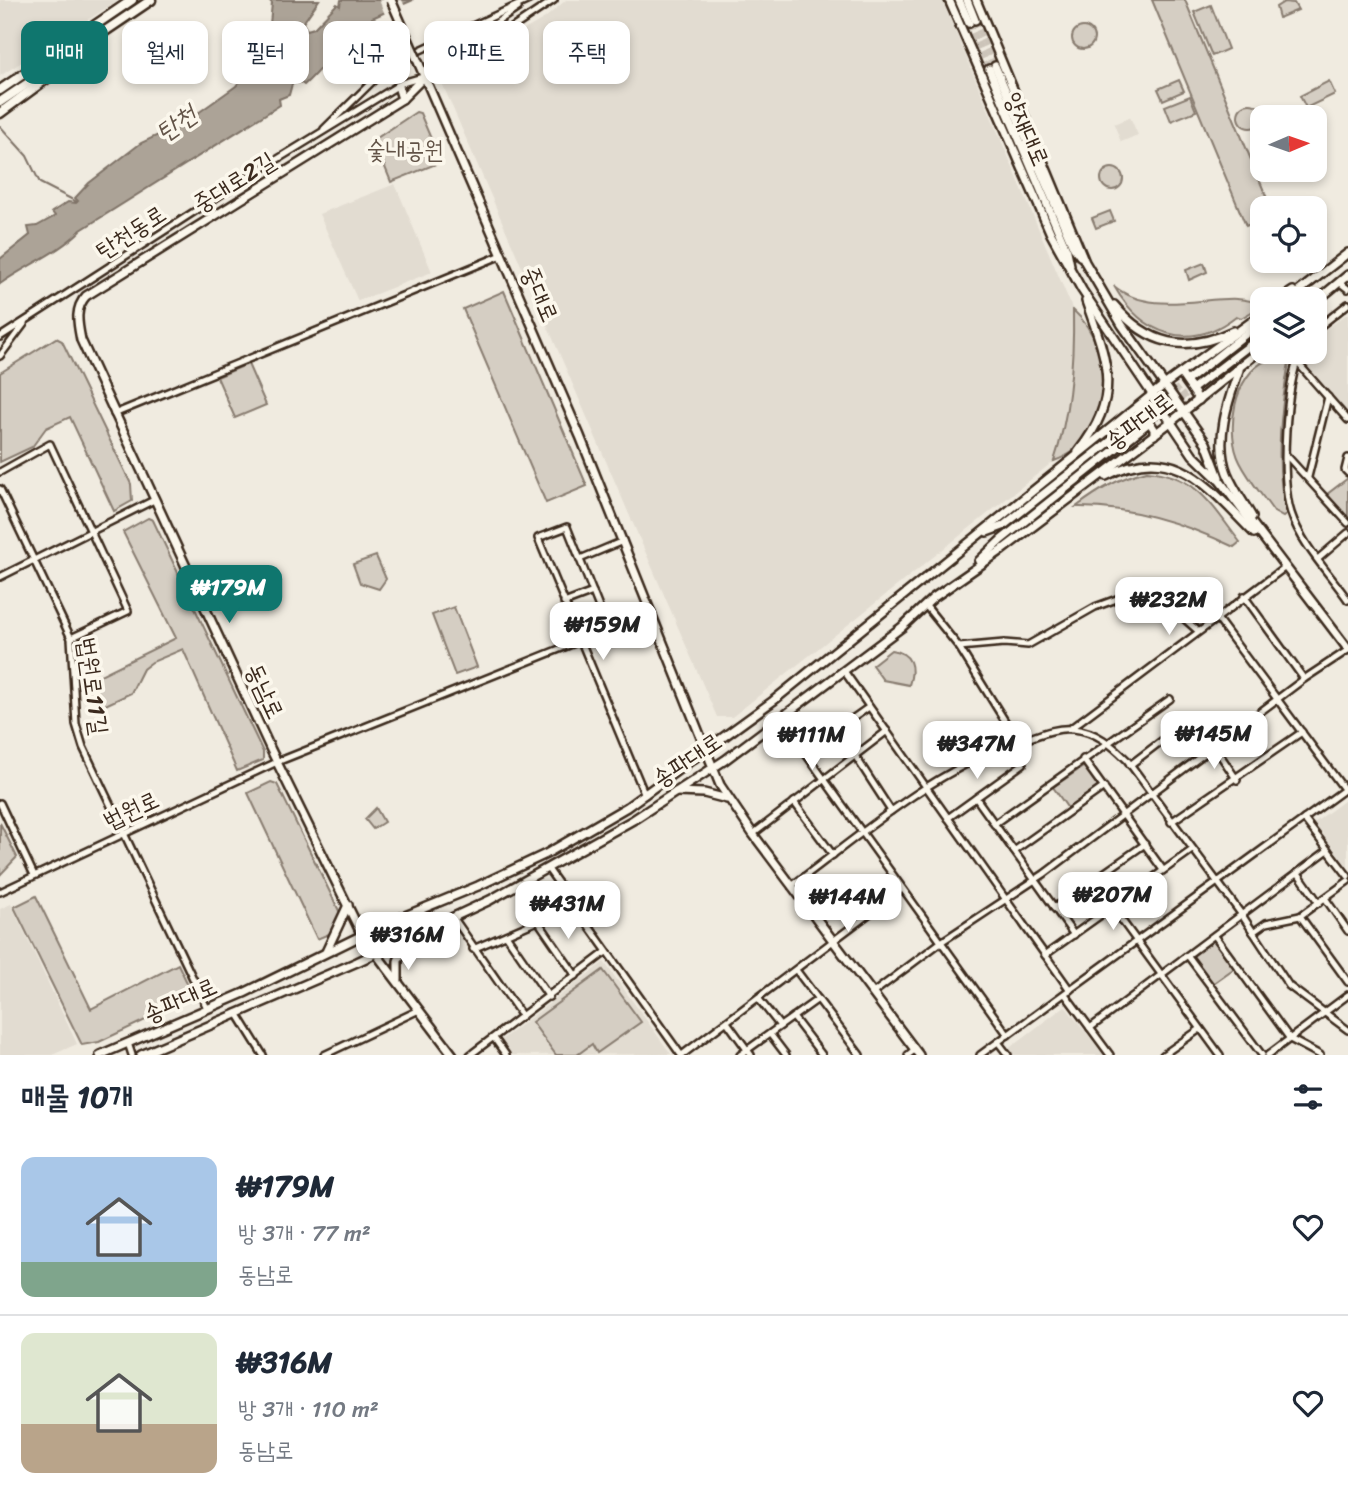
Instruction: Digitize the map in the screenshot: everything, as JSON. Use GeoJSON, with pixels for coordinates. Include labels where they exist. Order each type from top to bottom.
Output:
{"type":"FeatureCollection","features":[{"type":"Feature","properties":{"kind":"highway"},"geometry":{"type":"LineString","coordinates":[[101,21],[132,0]]}},
{"type":"Feature","properties":{"kind":"highway"},"geometry":{"type":"LineString","coordinates":[[0,102],[151,0]]}},
{"type":"Feature","properties":{"kind":"highway"},"geometry":{"type":"LineString","coordinates":[[0,113],[78,57],[110,28]]}},
{"type":"Feature","properties":{"kind":"highway"},"geometry":{"type":"LineString","coordinates":[[0,83],[21,72]]}},
{"type":"Feature","properties":{"kind":"highway"},"geometry":{"type":"LineString","coordinates":[[0,90],[21,76]]}},
{"type":"Feature","properties":{"kind":"main road","name":"중대로"},"geometry":{"type":"LineString","coordinates":[[391,0],[623,541],[727,799],[834,939],[914,1054]]}},
{"type":"Feature","properties":{"kind":"main road","name":"양재대로"},"geometry":{"type":"LineString","coordinates":[[949,0],[1051,234],[1082,290],[1193,454],[1220,481],[1348,650]]}},
{"type":"Feature","properties":{"kind":"main road"},"geometry":{"type":"LineString","coordinates":[[960,0],[972,22],[967,0]]}},
{"type":"Feature","properties":{"kind":"main road","name":"양재대로"},"geometry":{"type":"LineString","coordinates":[[976,0],[1085,261],[1164,385],[1206,443],[1220,481]]}},
{"type":"Feature","properties":{"kind":"main road","name":"양재대로"},"geometry":{"type":"LineString","coordinates":[[1071,272],[1067,251],[992,67],[1074,248],[1085,261]]}},
{"type":"Feature","properties":{"kind":"main road","name":"중대로2길"},"geometry":{"type":"LineString","coordinates":[[77,324],[81,302],[93,292],[402,99],[423,78]]}},
{"type":"Feature","properties":{"kind":"main road"},"geometry":{"type":"LineString","coordinates":[[398,86],[402,99]]}},
{"type":"Feature","properties":{"kind":"main road"},"geometry":{"type":"LineString","coordinates":[[1304,287],[1348,253]]}},
{"type":"Feature","properties":{"kind":"main road"},"geometry":{"type":"LineString","coordinates":[[1327,291],[1348,275]]}},
{"type":"Feature","properties":{"kind":"main road"},"geometry":{"type":"LineString","coordinates":[[1302,287],[1312,281]]}},
{"type":"Feature","properties":{"kind":"main road"},"geometry":{"type":"LineString","coordinates":[[1100,288],[1129,323],[1156,339],[1186,344],[1201,343],[1246,325]]}},
{"type":"Feature","properties":{"kind":"main road"},"geometry":{"type":"LineString","coordinates":[[1069,464],[1101,419],[1108,385],[1103,351],[1082,290]]}},
{"type":"Feature","properties":{"kind":"main road"},"geometry":{"type":"LineString","coordinates":[[982,533],[1164,385],[1250,322]]}},
{"type":"Feature","properties":{"kind":"main road","name":"동남로"},"geometry":{"type":"LineString","coordinates":[[77,324],[81,340],[154,500],[362,935],[453,1055]]}},
{"type":"Feature","properties":{"kind":"main road"},"geometry":{"type":"LineString","coordinates":[[1189,379],[1250,331]]}},
{"type":"Feature","properties":{"kind":"main road"},"geometry":{"type":"LineString","coordinates":[[1195,387],[1250,345]]}},
{"type":"Feature","properties":{"kind":"main road","name":"송파대로"},"geometry":{"type":"LineString","coordinates":[[141,1055],[453,917],[548,869],[676,792],[715,767],[844,671],[970,571],[1172,422],[1250,359]]}},
{"type":"Feature","properties":{"kind":"main road"},"geometry":{"type":"LineString","coordinates":[[1239,368],[1224,421],[1226,471],[1269,548]]}},
{"type":"Feature","properties":{"kind":"main road"},"geometry":{"type":"LineString","coordinates":[[1181,374],[1199,400]]}},
{"type":"Feature","properties":{"kind":"main road"},"geometry":{"type":"LineString","coordinates":[[1137,409],[1143,412],[1154,429],[1154,435]]}},
{"type":"Feature","properties":{"kind":"main road"},"geometry":{"type":"LineString","coordinates":[[982,533],[1003,526],[1140,418]]}},
{"type":"Feature","properties":{"kind":"main road"},"geometry":{"type":"LineString","coordinates":[[970,571],[1001,540],[1147,425]]}},
{"type":"Feature","properties":{"kind":"main road"},"geometry":{"type":"LineString","coordinates":[[1087,485],[1125,465],[1148,461],[1185,469],[1200,479],[1269,548]]}},
{"type":"Feature","properties":{"kind":"main road","name":"송파대로"},"geometry":{"type":"LineString","coordinates":[[100,1055],[540,857],[645,795],[708,749],[982,533]]}},
{"type":"Feature","properties":{"kind":"main road"},"geometry":{"type":"LineString","coordinates":[[676,792],[704,793],[727,799]]}},
{"type":"Feature","properties":{"kind":"main road"},"geometry":{"type":"LineString","coordinates":[[325,954],[348,905]]}},
{"type":"Feature","properties":{"kind":"main road"},"geometry":{"type":"LineString","coordinates":[[398,981],[398,961],[408,937]]}},
{"type":"Feature","properties":{"kind":"street","name":"탄천동로"},"geometry":{"type":"LineString","coordinates":[[0,337],[237,184],[398,86],[423,78],[447,56],[529,0]]}},
{"type":"Feature","properties":{"kind":"street"},"geometry":{"type":"LineString","coordinates":[[317,136],[352,100],[403,58],[529,0]]}},
{"type":"Feature","properties":{"kind":"street"},"geometry":{"type":"LineString","coordinates":[[423,78],[491,43],[554,0]]}},
{"type":"Feature","properties":{"kind":"street"},"geometry":{"type":"LineString","coordinates":[[114,414],[502,255]]}},
{"type":"Feature","properties":{"kind":"street"},"geometry":{"type":"LineString","coordinates":[[1339,282],[1348,289]]}},
{"type":"Feature","properties":{"kind":"street"},"geometry":{"type":"LineString","coordinates":[[1327,321],[1348,304]]}},
{"type":"Feature","properties":{"kind":"street"},"geometry":{"type":"LineString","coordinates":[[0,356],[29,319]]}},
{"type":"Feature","properties":{"kind":"street"},"geometry":{"type":"LineString","coordinates":[[1296,364],[1289,403],[1287,498],[1291,515],[1348,600]]}},
{"type":"Feature","properties":{"kind":"street"},"geometry":{"type":"LineString","coordinates":[[1299,364],[1348,421]]}},
{"type":"Feature","properties":{"kind":"street"},"geometry":{"type":"LineString","coordinates":[[1308,477],[1328,397]]}},
{"type":"Feature","properties":{"kind":"street"},"geometry":{"type":"LineString","coordinates":[[0,472],[50,444],[128,611],[71,638]]}},
{"type":"Feature","properties":{"kind":"street"},"geometry":{"type":"LineString","coordinates":[[1287,456],[1348,523]]}},
{"type":"Feature","properties":{"kind":"street"},"geometry":{"type":"LineString","coordinates":[[1348,458],[1345,470],[1348,473]]}},
{"type":"Feature","properties":{"kind":"street","name":"법원로11길"},"geometry":{"type":"LineString","coordinates":[[0,489],[71,638],[76,724],[83,747],[208,1008]]}},
{"type":"Feature","properties":{"kind":"street"},"geometry":{"type":"LineString","coordinates":[[0,577],[154,500]]}},
{"type":"Feature","properties":{"kind":"street"},"geometry":{"type":"LineString","coordinates":[[608,630],[567,527],[538,538],[645,795]]}},
{"type":"Feature","properties":{"kind":"street"},"geometry":{"type":"LineString","coordinates":[[1319,558],[1348,533]]}},
{"type":"Feature","properties":{"kind":"street"},"geometry":{"type":"LineString","coordinates":[[580,559],[623,541]]}},
{"type":"Feature","properties":{"kind":"street"},"geometry":{"type":"LineString","coordinates":[[793,885],[926,786],[965,764],[1010,744],[1070,728],[1284,568]]}},
{"type":"Feature","properties":{"kind":"street"},"geometry":{"type":"LineString","coordinates":[[564,603],[593,592]]}},
{"type":"Feature","properties":{"kind":"street"},"geometry":{"type":"LineString","coordinates":[[959,647],[1004,643],[1028,645],[1084,613],[1133,593],[1161,598],[1198,631]]}},
{"type":"Feature","properties":{"kind":"street"},"geometry":{"type":"LineString","coordinates":[[1244,596],[1304,679]]}},
{"type":"Feature","properties":{"kind":"street"},"geometry":{"type":"LineString","coordinates":[[926,606],[959,647],[1008,726],[1010,744],[1023,764],[948,818]]}},
{"type":"Feature","properties":{"kind":"street","name":"법원로"},"geometry":{"type":"LineString","coordinates":[[0,891],[333,738],[652,612]]}},
{"type":"Feature","properties":{"kind":"street"},"geometry":{"type":"LineString","coordinates":[[980,1055],[1346,788],[1216,617]]}},
{"type":"Feature","properties":{"kind":"street"},"geometry":{"type":"LineString","coordinates":[[873,993],[941,942],[1006,901],[1150,792],[1348,650]]}},
{"type":"Feature","properties":{"kind":"street"},"geometry":{"type":"LineString","coordinates":[[844,671],[1045,955],[1110,1055]]}},
{"type":"Feature","properties":{"kind":"street"},"geometry":{"type":"LineString","coordinates":[[994,824],[1170,699]]}},
{"type":"Feature","properties":{"kind":"street"},"geometry":{"type":"LineString","coordinates":[[869,707],[842,726],[841,734],[891,811]]}},
{"type":"Feature","properties":{"kind":"street"},"geometry":{"type":"LineString","coordinates":[[779,718],[1008,1035]]}},
{"type":"Feature","properties":{"kind":"street"},"geometry":{"type":"LineString","coordinates":[[1130,765],[1185,723]]}},
{"type":"Feature","properties":{"kind":"street"},"geometry":{"type":"LineString","coordinates":[[1070,728],[1108,742],[1130,765],[1216,884],[1242,915],[1271,964],[1289,986],[1323,1014],[1348,1030]]}},
{"type":"Feature","properties":{"kind":"street"},"geometry":{"type":"LineString","coordinates":[[753,834],[887,731]]}},
{"type":"Feature","properties":{"kind":"street"},"geometry":{"type":"LineString","coordinates":[[1171,822],[1237,780],[1302,732]]}},
{"type":"Feature","properties":{"kind":"street"},"geometry":{"type":"LineString","coordinates":[[1214,747],[1237,780]]}},
{"type":"Feature","properties":{"kind":"street"},"geometry":{"type":"LineString","coordinates":[[1083,760],[1163,870]]}},
{"type":"Feature","properties":{"kind":"street"},"geometry":{"type":"LineString","coordinates":[[1014,851],[1104,788]]}},
{"type":"Feature","properties":{"kind":"street"},"geometry":{"type":"LineString","coordinates":[[976,798],[1074,934]]}},
{"type":"Feature","properties":{"kind":"street"},"geometry":{"type":"LineString","coordinates":[[794,802],[833,855]]}},
{"type":"Feature","properties":{"kind":"street"},"geometry":{"type":"LineString","coordinates":[[0,803],[34,875]]}},
{"type":"Feature","properties":{"kind":"street"},"geometry":{"type":"LineString","coordinates":[[1254,932],[1266,923],[1300,916],[1348,879],[1304,819]]}},
{"type":"Feature","properties":{"kind":"street"},"geometry":{"type":"LineString","coordinates":[[1054,908],[1145,844]]}},
{"type":"Feature","properties":{"kind":"street"},"geometry":{"type":"LineString","coordinates":[[1045,955],[1192,850]]}},
{"type":"Feature","properties":{"kind":"street"},"geometry":{"type":"LineString","coordinates":[[1090,1028],[1328,850]]}},
{"type":"Feature","properties":{"kind":"street"},"geometry":{"type":"LineString","coordinates":[[548,869],[572,906],[682,1055],[902,889]]}},
{"type":"Feature","properties":{"kind":"street"},"geometry":{"type":"LineString","coordinates":[[1298,873],[1319,902]]}},
{"type":"Feature","properties":{"kind":"street"},"geometry":{"type":"LineString","coordinates":[[1325,898],[1348,930]]}},
{"type":"Feature","properties":{"kind":"street"},"geometry":{"type":"LineString","coordinates":[[473,949],[572,906]]}},
{"type":"Feature","properties":{"kind":"street"},"geometry":{"type":"LineString","coordinates":[[1112,907],[1218,1053],[1209,1055]]}},
{"type":"Feature","properties":{"kind":"street"},"geometry":{"type":"LineString","coordinates":[[1300,916],[1348,982]]}},
{"type":"Feature","properties":{"kind":"street"},"geometry":{"type":"LineString","coordinates":[[453,917],[522,1016]]}},
{"type":"Feature","properties":{"kind":"street"},"geometry":{"type":"LineString","coordinates":[[538,921],[576,976]]}},
{"type":"Feature","properties":{"kind":"street"},"geometry":{"type":"LineString","coordinates":[[506,935],[549,996]]}},
{"type":"Feature","properties":{"kind":"street"},"geometry":{"type":"LineString","coordinates":[[1215,936],[1290,1039],[1320,1055]]}},
{"type":"Feature","properties":{"kind":"street"},"geometry":{"type":"LineString","coordinates":[[470,1055],[606,952]]}},
{"type":"Feature","properties":{"kind":"street"},"geometry":{"type":"LineString","coordinates":[[1188,956],[1262,1055]]}},
{"type":"Feature","properties":{"kind":"street"},"geometry":{"type":"LineString","coordinates":[[796,970],[860,1055]]}},
{"type":"Feature","properties":{"kind":"street"},"geometry":{"type":"LineString","coordinates":[[1268,1055],[1348,995]]}},
{"type":"Feature","properties":{"kind":"street"},"geometry":{"type":"LineString","coordinates":[[758,998],[780,1026]]}},
{"type":"Feature","properties":{"kind":"street"},"geometry":{"type":"LineString","coordinates":[[740,1055],[749,1053],[780,1026],[818,999]]}},
{"type":"Feature","properties":{"kind":"street"},"geometry":{"type":"LineString","coordinates":[[324,1055],[418,1010]]}},
{"type":"Feature","properties":{"kind":"street"},"geometry":{"type":"LineString","coordinates":[[237,1013],[263,1055]]}},
{"type":"Feature","properties":{"kind":"street"},"geometry":{"type":"LineString","coordinates":[[793,1017],[822,1055]]}},
{"type":"Feature","properties":{"kind":"street"},"geometry":{"type":"LineString","coordinates":[[727,1022],[749,1053]]}},
{"type":"Feature","properties":{"kind":"street"},"geometry":{"type":"LineString","coordinates":[[1163,1055],[1200,1029]]}},
{"type":"Feature","properties":{"kind":"street"},"geometry":{"type":"LineString","coordinates":[[770,1034],[786,1055]]}},
{"type":"Feature","properties":{"kind":"street"},"geometry":{"type":"LineString","coordinates":[[494,1038],[506,1055]]}},
{"type":"Feature","properties":{"kind":"street"},"geometry":{"type":"LineString","coordinates":[[998,1042],[1008,1055]]}},
{"type":"Feature","properties":{"kind":"street"},"geometry":{"type":"LineString","coordinates":[[128,1043],[132,1055]]}},
{"type":"Feature","properties":{"kind":"shaded area"},"geometry":{"type":"Polygon","coordinates":[[[0,0],[119,0],[86,21],[21,21],[21,63],[0,76],[0,0]]]}},
{"type":"Feature","properties":{"kind":"shaded area","name":"탄천"},"geometry":{"type":"Polygon","coordinates":[[[269,0],[319,0],[304,21],[270,21],[272,3],[269,0]]]}},
{"type":"Feature","properties":{"kind":"shaded area","name":"탄천"},"geometry":{"type":"Polygon","coordinates":[[[341,0],[413,0],[372,18],[372,21],[323,21],[323,65],[309,80],[309,29],[314,28],[337,4],[340,6],[341,0]]]}},
{"type":"Feature","properties":{"kind":"shaded area"},"geometry":{"type":"Polygon","coordinates":[[[566,0],[942,0],[1073,310],[1074,347],[1063,436],[1054,461],[732,717],[717,717],[442,84],[529,84],[529,27],[566,0]]]}},
{"type":"Feature","properties":{"kind":"shaded area","name":"탄천"},"geometry":{"type":"Polygon","coordinates":[[[292,84],[289,95],[279,99],[280,105],[0,284],[0,259],[30,235],[28,227],[37,226],[55,216],[52,212],[68,202],[76,203],[78,201],[75,198],[89,183],[141,143],[184,123],[236,86],[292,84]]]}},
{"type":"Feature","properties":{"kind":"shaded area"},"geometry":{"type":"Polygon","coordinates":[[[1130,117],[1138,135],[1121,142],[1114,124],[1130,117]]]}},
{"type":"Feature","properties":{"kind":"shaded area"},"geometry":{"type":"Polygon","coordinates":[[[395,184],[432,272],[358,301],[319,214],[395,184]]]}},
{"type":"Feature","properties":{"kind":"shaded area"},"geometry":{"type":"Polygon","coordinates":[[[1348,313],[1348,416],[1305,364],[1327,364],[1327,329],[1348,313]]]}},
{"type":"Feature","properties":{"kind":"shaded area"},"geometry":{"type":"Polygon","coordinates":[[[1348,798],[1348,867],[1314,823],[1348,798]]]}},
{"type":"Feature","properties":{"kind":"shaded area"},"geometry":{"type":"Polygon","coordinates":[[[11,904],[77,1044],[52,1055],[0,1055],[0,909],[11,904]]]}},
{"type":"Feature","properties":{"kind":"shaded area"},"geometry":{"type":"Polygon","coordinates":[[[604,962],[671,1054],[512,1055],[501,1040],[604,962]]]}},
{"type":"Feature","properties":{"kind":"shaded area"},"geometry":{"type":"Polygon","coordinates":[[[1065,1006],[1104,1055],[1000,1055],[1065,1006]]]}},
{"type":"Feature","properties":{"kind":"green space"},"geometry":{"type":"Polygon","coordinates":[[[1152,0],[1185,0],[1250,157],[1250,182],[1260,182],[1266,196],[1250,196],[1250,224],[1246,226],[1152,0]]]}},
{"type":"Feature","properties":{"kind":"green space"},"geometry":{"type":"Polygon","coordinates":[[[1284,2],[1294,3],[1298,10],[1279,18],[1276,7],[1284,2]]]}},
{"type":"Feature","properties":{"kind":"green space"},"geometry":{"type":"Polygon","coordinates":[[[1211,5],[1228,49],[1212,56],[1194,12],[1211,5]]]}},
{"type":"Feature","properties":{"kind":"green space"},"geometry":{"type":"Polygon","coordinates":[[[1083,27],[1091,30],[1094,38],[1091,46],[1083,49],[1075,46],[1072,38],[1075,30],[1083,27]]]}},
{"type":"Feature","properties":{"kind":"green space"},"geometry":{"type":"Polygon","coordinates":[[[1179,80],[1184,91],[1163,100],[1158,89],[1179,80]]]}},
{"type":"Feature","properties":{"kind":"green space"},"geometry":{"type":"Polygon","coordinates":[[[1329,81],[1335,94],[1312,105],[1304,105],[1300,96],[1329,81]]]}},
{"type":"Feature","properties":{"kind":"green space"},"geometry":{"type":"Polygon","coordinates":[[[1190,96],[1196,111],[1171,121],[1165,106],[1190,96]]]}},
{"type":"Feature","properties":{"kind":"green space"},"geometry":{"type":"Polygon","coordinates":[[[1250,104],[1255,105],[1250,105],[1250,128],[1241,125],[1238,116],[1241,107],[1250,104]]]}},
{"type":"Feature","properties":{"kind":"green space","name":"숯내공원"},"geometry":{"type":"Polygon","coordinates":[[[416,112],[420,113],[441,162],[391,182],[374,140],[416,112]]]}},
{"type":"Feature","properties":{"kind":"green space"},"geometry":{"type":"Polygon","coordinates":[[[1112,168],[1120,171],[1123,179],[1120,187],[1112,190],[1104,187],[1101,179],[1104,171],[1112,168]]]}},
{"type":"Feature","properties":{"kind":"green space"},"geometry":{"type":"Polygon","coordinates":[[[1110,211],[1114,221],[1096,228],[1092,218],[1110,211]]]}},
{"type":"Feature","properties":{"kind":"green space"},"geometry":{"type":"Polygon","coordinates":[[[1204,263],[1207,272],[1189,280],[1186,270],[1204,263]]]}},
{"type":"Feature","properties":{"kind":"green space"},"geometry":{"type":"Polygon","coordinates":[[[1114,286],[1132,297],[1151,302],[1249,300],[1250,313],[1241,318],[1236,316],[1201,334],[1184,336],[1153,327],[1138,317],[1114,286]]]}},
{"type":"Feature","properties":{"kind":"green space"},"geometry":{"type":"Polygon","coordinates":[[[504,291],[587,486],[546,503],[463,309],[504,291]]]}},
{"type":"Feature","properties":{"kind":"green space"},"geometry":{"type":"Polygon","coordinates":[[[1073,310],[1087,327],[1097,347],[1103,369],[1104,392],[1099,414],[1090,434],[1075,450],[1054,461],[1064,425],[1070,387],[1073,310]]]}},
{"type":"Feature","properties":{"kind":"green space"},"geometry":{"type":"Polygon","coordinates":[[[56,338],[62,341],[131,484],[132,501],[114,511],[70,417],[46,428],[32,447],[0,462],[0,373],[56,338]]]}},
{"type":"Feature","properties":{"kind":"green space"},"geometry":{"type":"Polygon","coordinates":[[[248,364],[266,405],[235,418],[217,377],[248,364]]]}},
{"type":"Feature","properties":{"kind":"green space"},"geometry":{"type":"Polygon","coordinates":[[[1261,364],[1289,364],[1279,456],[1287,514],[1283,517],[1274,512],[1252,482],[1235,450],[1235,405],[1247,377],[1261,364]]]}},
{"type":"Feature","properties":{"kind":"green space"},"geometry":{"type":"Polygon","coordinates":[[[1147,471],[1179,479],[1191,486],[1211,505],[1240,542],[1234,547],[1197,531],[1137,513],[1076,507],[1109,485],[1147,471]]]}},
{"type":"Feature","properties":{"kind":"green space"},"geometry":{"type":"Polygon","coordinates":[[[1348,478],[1348,520],[1326,495],[1348,478]]]}},
{"type":"Feature","properties":{"kind":"green space"},"geometry":{"type":"Polygon","coordinates":[[[148,518],[153,520],[263,752],[263,760],[237,771],[183,649],[152,662],[143,669],[131,693],[97,709],[94,678],[176,638],[123,532],[148,518]]]}},
{"type":"Feature","properties":{"kind":"green space"},"geometry":{"type":"Polygon","coordinates":[[[376,556],[386,579],[379,589],[360,583],[353,564],[376,556]]]}},
{"type":"Feature","properties":{"kind":"green space"},"geometry":{"type":"Polygon","coordinates":[[[454,607],[477,667],[455,675],[432,615],[454,607]]]}},
{"type":"Feature","properties":{"kind":"green space"},"geometry":{"type":"Polygon","coordinates":[[[891,650],[908,658],[912,672],[909,685],[883,680],[872,665],[891,650]]]}},
{"type":"Feature","properties":{"kind":"green space"},"geometry":{"type":"Polygon","coordinates":[[[1086,765],[1102,787],[1069,810],[1053,787],[1086,765]]]}},
{"type":"Feature","properties":{"kind":"green space"},"geometry":{"type":"Polygon","coordinates":[[[271,782],[277,784],[343,919],[341,929],[317,939],[248,793],[271,782]]]}},
{"type":"Feature","properties":{"kind":"green space"},"geometry":{"type":"Polygon","coordinates":[[[376,808],[384,822],[373,829],[365,819],[376,808]]]}},
{"type":"Feature","properties":{"kind":"green space"},"geometry":{"type":"Polygon","coordinates":[[[0,823],[17,857],[0,875],[0,823]]]}},
{"type":"Feature","properties":{"kind":"green space"},"geometry":{"type":"Polygon","coordinates":[[[36,896],[91,1009],[178,964],[194,997],[99,1042],[82,1045],[14,907],[36,896]]]}},
{"type":"Feature","properties":{"kind":"green space"},"geometry":{"type":"Polygon","coordinates":[[[1215,939],[1236,967],[1212,984],[1192,956],[1215,939]]]}},
{"type":"Feature","properties":{"kind":"green space"},"geometry":{"type":"Polygon","coordinates":[[[603,970],[641,1022],[597,1053],[592,1044],[577,1055],[556,1055],[532,1022],[603,970]]]}},
{"type":"Feature","properties":{"kind":"pier"},"geometry":{"type":"Polygon","coordinates":[[[379,0],[402,0],[406,9],[386,17],[379,0]]]}},
{"type":"Feature","properties":{"kind":"waterway"},"geometry":{"type":"LineString","coordinates":[[0,126],[27,156],[40,183],[77,202]]}},
{"type":"Feature","properties":{"kind":"tunnel"},"geometry":{"type":"LineString","coordinates":[[975,20],[995,66]]}},
{"type":"Feature","properties":{"kind":"tunnel"},"geometry":{"type":"LineString","coordinates":[[969,23],[989,69]]}},
{"type":"Feature","properties":{"kind":"tunnel"},"geometry":{"type":"LineString","coordinates":[[1140,418],[1189,380]]}},
{"type":"Feature","properties":{"kind":"tunnel"},"geometry":{"type":"LineString","coordinates":[[1147,424],[1195,387]]}}]}
